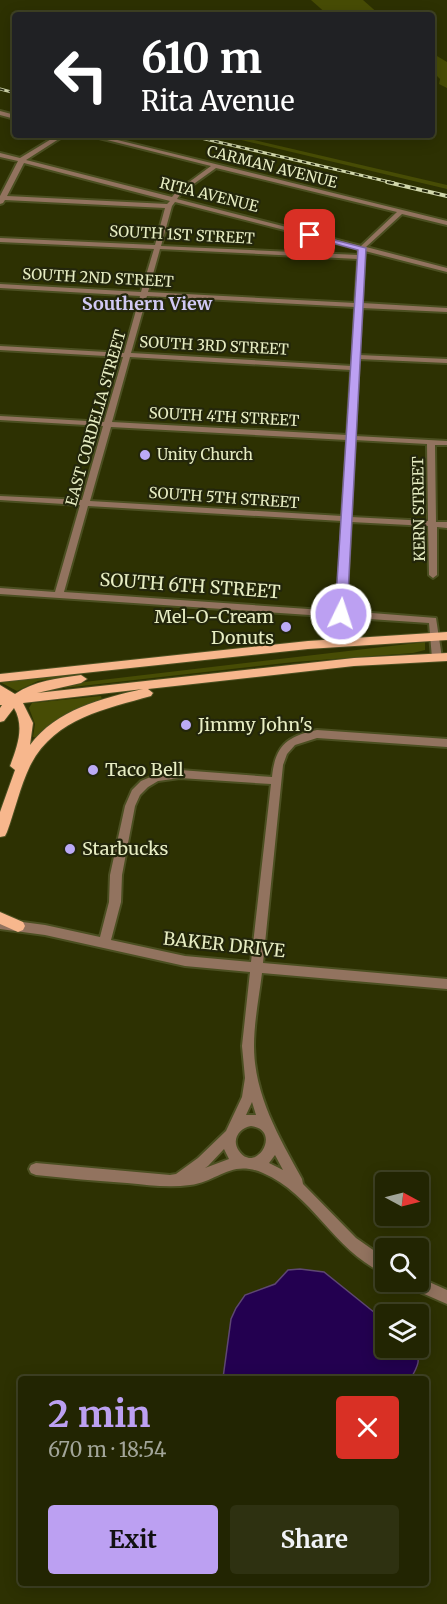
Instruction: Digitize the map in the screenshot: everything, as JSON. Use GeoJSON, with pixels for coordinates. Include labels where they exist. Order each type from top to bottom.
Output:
{"type":"FeatureCollection","features":[{"type":"Feature","properties":{"kind":"main road"},"geometry":{"type":"LineString","coordinates":[[0,678],[374,639],[447,636]]}},
{"type":"Feature","properties":{"kind":"main road"},"geometry":{"type":"LineString","coordinates":[[0,718],[7,700],[37,686],[334,650],[374,639]]}},
{"type":"Feature","properties":{"kind":"main road"},"geometry":{"type":"LineString","coordinates":[[7,700],[354,662],[442,658]]}},
{"type":"Feature","properties":{"kind":"main road"},"geometry":{"type":"LineString","coordinates":[[0,832],[28,759],[42,741],[69,719],[107,701],[241,674]]}},
{"type":"Feature","properties":{"kind":"main road"},"geometry":{"type":"LineString","coordinates":[[0,689],[7,700],[22,709],[28,726],[27,735],[0,810]]}},
{"type":"Feature","properties":{"kind":"main road"},"geometry":{"type":"LineString","coordinates":[[0,918],[18,926]]}},
{"type":"Feature","properties":{"kind":"main road"},"geometry":{"type":"LineString","coordinates":[[0,931],[18,926]]}},
{"type":"Feature","properties":{"kind":"street"},"geometry":{"type":"LineString","coordinates":[[57,138],[22,160],[1,201],[169,206]]}},
{"type":"Feature","properties":{"kind":"street","name":"CARMAN AVENUE"},"geometry":{"type":"LineString","coordinates":[[102,138],[447,223]]}},
{"type":"Feature","properties":{"kind":"street","name":"RITA AVENUE"},"geometry":{"type":"LineString","coordinates":[[0,155],[447,270]]}},
{"type":"Feature","properties":{"kind":"street"},"geometry":{"type":"LineString","coordinates":[[172,199],[215,166]]}},
{"type":"Feature","properties":{"kind":"street","name":"EAST CORDELIA STREET"},"geometry":{"type":"LineString","coordinates":[[59,595],[172,199]]}},
{"type":"Feature","properties":{"kind":"street"},"geometry":{"type":"LineString","coordinates":[[341,614],[362,248],[402,211]]}},
{"type":"Feature","properties":{"kind":"street","name":"SOUTH 1ST STREET"},"geometry":{"type":"LineString","coordinates":[[0,240],[362,257]]}},
{"type":"Feature","properties":{"kind":"street","name":"SOUTH 2ND STREET"},"geometry":{"type":"LineString","coordinates":[[0,286],[447,310]]}},
{"type":"Feature","properties":{"kind":"street","name":"SOUTH 3RD STREET"},"geometry":{"type":"LineString","coordinates":[[0,348],[355,368]]}},
{"type":"Feature","properties":{"kind":"street"},"geometry":{"type":"LineString","coordinates":[[356,357],[447,361]]}},
{"type":"Feature","properties":{"kind":"street","name":"SOUTH 4TH STREET"},"geometry":{"type":"LineString","coordinates":[[0,418],[447,443]]}},
{"type":"Feature","properties":{"kind":"street","name":"KERN STREET"},"geometry":{"type":"LineString","coordinates":[[431,442],[433,575]]}},
{"type":"Feature","properties":{"kind":"street","name":"SOUTH 5TH STREET"},"geometry":{"type":"LineString","coordinates":[[0,498],[447,525]]}},
{"type":"Feature","properties":{"kind":"street","name":"SOUTH 6TH STREET"},"geometry":{"type":"LineString","coordinates":[[0,591],[433,620],[434,637],[442,658]]}},
{"type":"Feature","properties":{"kind":"street"},"geometry":{"type":"LineString","coordinates":[[36,1169],[160,1182],[193,1179],[247,1162],[260,1161],[271,1152],[269,1133],[251,1076],[248,1046],[279,759],[286,747],[301,738],[324,734],[447,743]]}},
{"type":"Feature","properties":{"kind":"street"},"geometry":{"type":"LineString","coordinates":[[104,944],[115,902],[116,875],[130,806],[133,797],[142,785],[159,776],[183,773],[276,781]]}},
{"type":"Feature","properties":{"kind":"street","name":"BAKER DRIVE"},"geometry":{"type":"LineString","coordinates":[[0,924],[185,961],[447,984]]}},
{"type":"Feature","properties":{"kind":"street"},"geometry":{"type":"LineString","coordinates":[[251,1076],[248,1097],[232,1132],[229,1148],[247,1162],[277,1171],[302,1191],[354,1245],[375,1259]]}},
{"type":"Feature","properties":{"kind":"street"},"geometry":{"type":"LineString","coordinates":[[179,1180],[203,1162],[245,1122],[260,1123],[269,1133],[302,1191]]}},
{"type":"Feature","properties":{"kind":"street"},"geometry":{"type":"LineString","coordinates":[[429,1290],[447,1298]]}},
{"type":"Feature","properties":{"kind":"green space"},"geometry":{"type":"Polygon","coordinates":[[[311,0],[363,0],[377,12],[325,12],[311,0]]]}},
{"type":"Feature","properties":{"kind":"green space"},"geometry":{"type":"Polygon","coordinates":[[[435,55],[447,62],[447,88],[439,84],[440,79],[435,74],[435,55]]]}},
{"type":"Feature","properties":{"kind":"green space"},"geometry":{"type":"Polygon","coordinates":[[[233,138],[245,138],[447,185],[447,189],[233,138]]]}},
{"type":"Feature","properties":{"kind":"green space"},"geometry":{"type":"Polygon","coordinates":[[[425,642],[425,650],[413,653],[294,662],[46,690],[59,685],[425,642]]]}},
{"type":"Feature","properties":{"kind":"green space"},"geometry":{"type":"Polygon","coordinates":[[[94,672],[38,681],[17,691],[0,682],[94,672]]]}},
{"type":"Feature","properties":{"kind":"green space"},"geometry":{"type":"Polygon","coordinates":[[[101,696],[102,700],[40,738],[33,737],[35,724],[29,708],[32,703],[101,696]]]}},
{"type":"Feature","properties":{"kind":"shaded area"},"geometry":{"type":"Polygon","coordinates":[[[288,1270],[324,1272],[375,1313],[375,1358],[417,1358],[416,1370],[412,1376],[223,1376],[231,1319],[236,1308],[245,1295],[275,1284],[288,1270]]]}},
{"type":"Feature","properties":{"kind":"railway"},"geometry":{"type":"LineString","coordinates":[[0,89],[12,92]]}},
{"type":"Feature","properties":{"kind":"railway"},"geometry":{"type":"LineString","coordinates":[[201,138],[394,183]]}},
{"type":"Feature","properties":{"kind":"railway"},"geometry":{"type":"LineString","coordinates":[[387,182],[447,196]]}},
{"type":"Feature","properties":{"kind":"place","name":"Unity Church"},"geometry":{"type":"Point","coordinates":[145,455]}},
{"type":"Feature","properties":{"kind":"place","name":"Mel-O-Cream Donuts"},"geometry":{"type":"Point","coordinates":[286,627]}},
{"type":"Feature","properties":{"kind":"place","name":"Jimmy John's"},"geometry":{"type":"Point","coordinates":[186,725]}},
{"type":"Feature","properties":{"kind":"place","name":"Taco Bell"},"geometry":{"type":"Point","coordinates":[93,770]}},
{"type":"Feature","properties":{"kind":"place","name":"Starbucks"},"geometry":{"type":"Point","coordinates":[70,849]}},
{"type":"Feature","properties":{"kind":"district","name":"Southern View"},"geometry":{"type":"Point","coordinates":[147,304]}},
{"type":"Feature","properties":{"kind":"route"},"geometry":{"type":"LineString","coordinates":[[310,235],[362,248],[341,614]]}}]}
